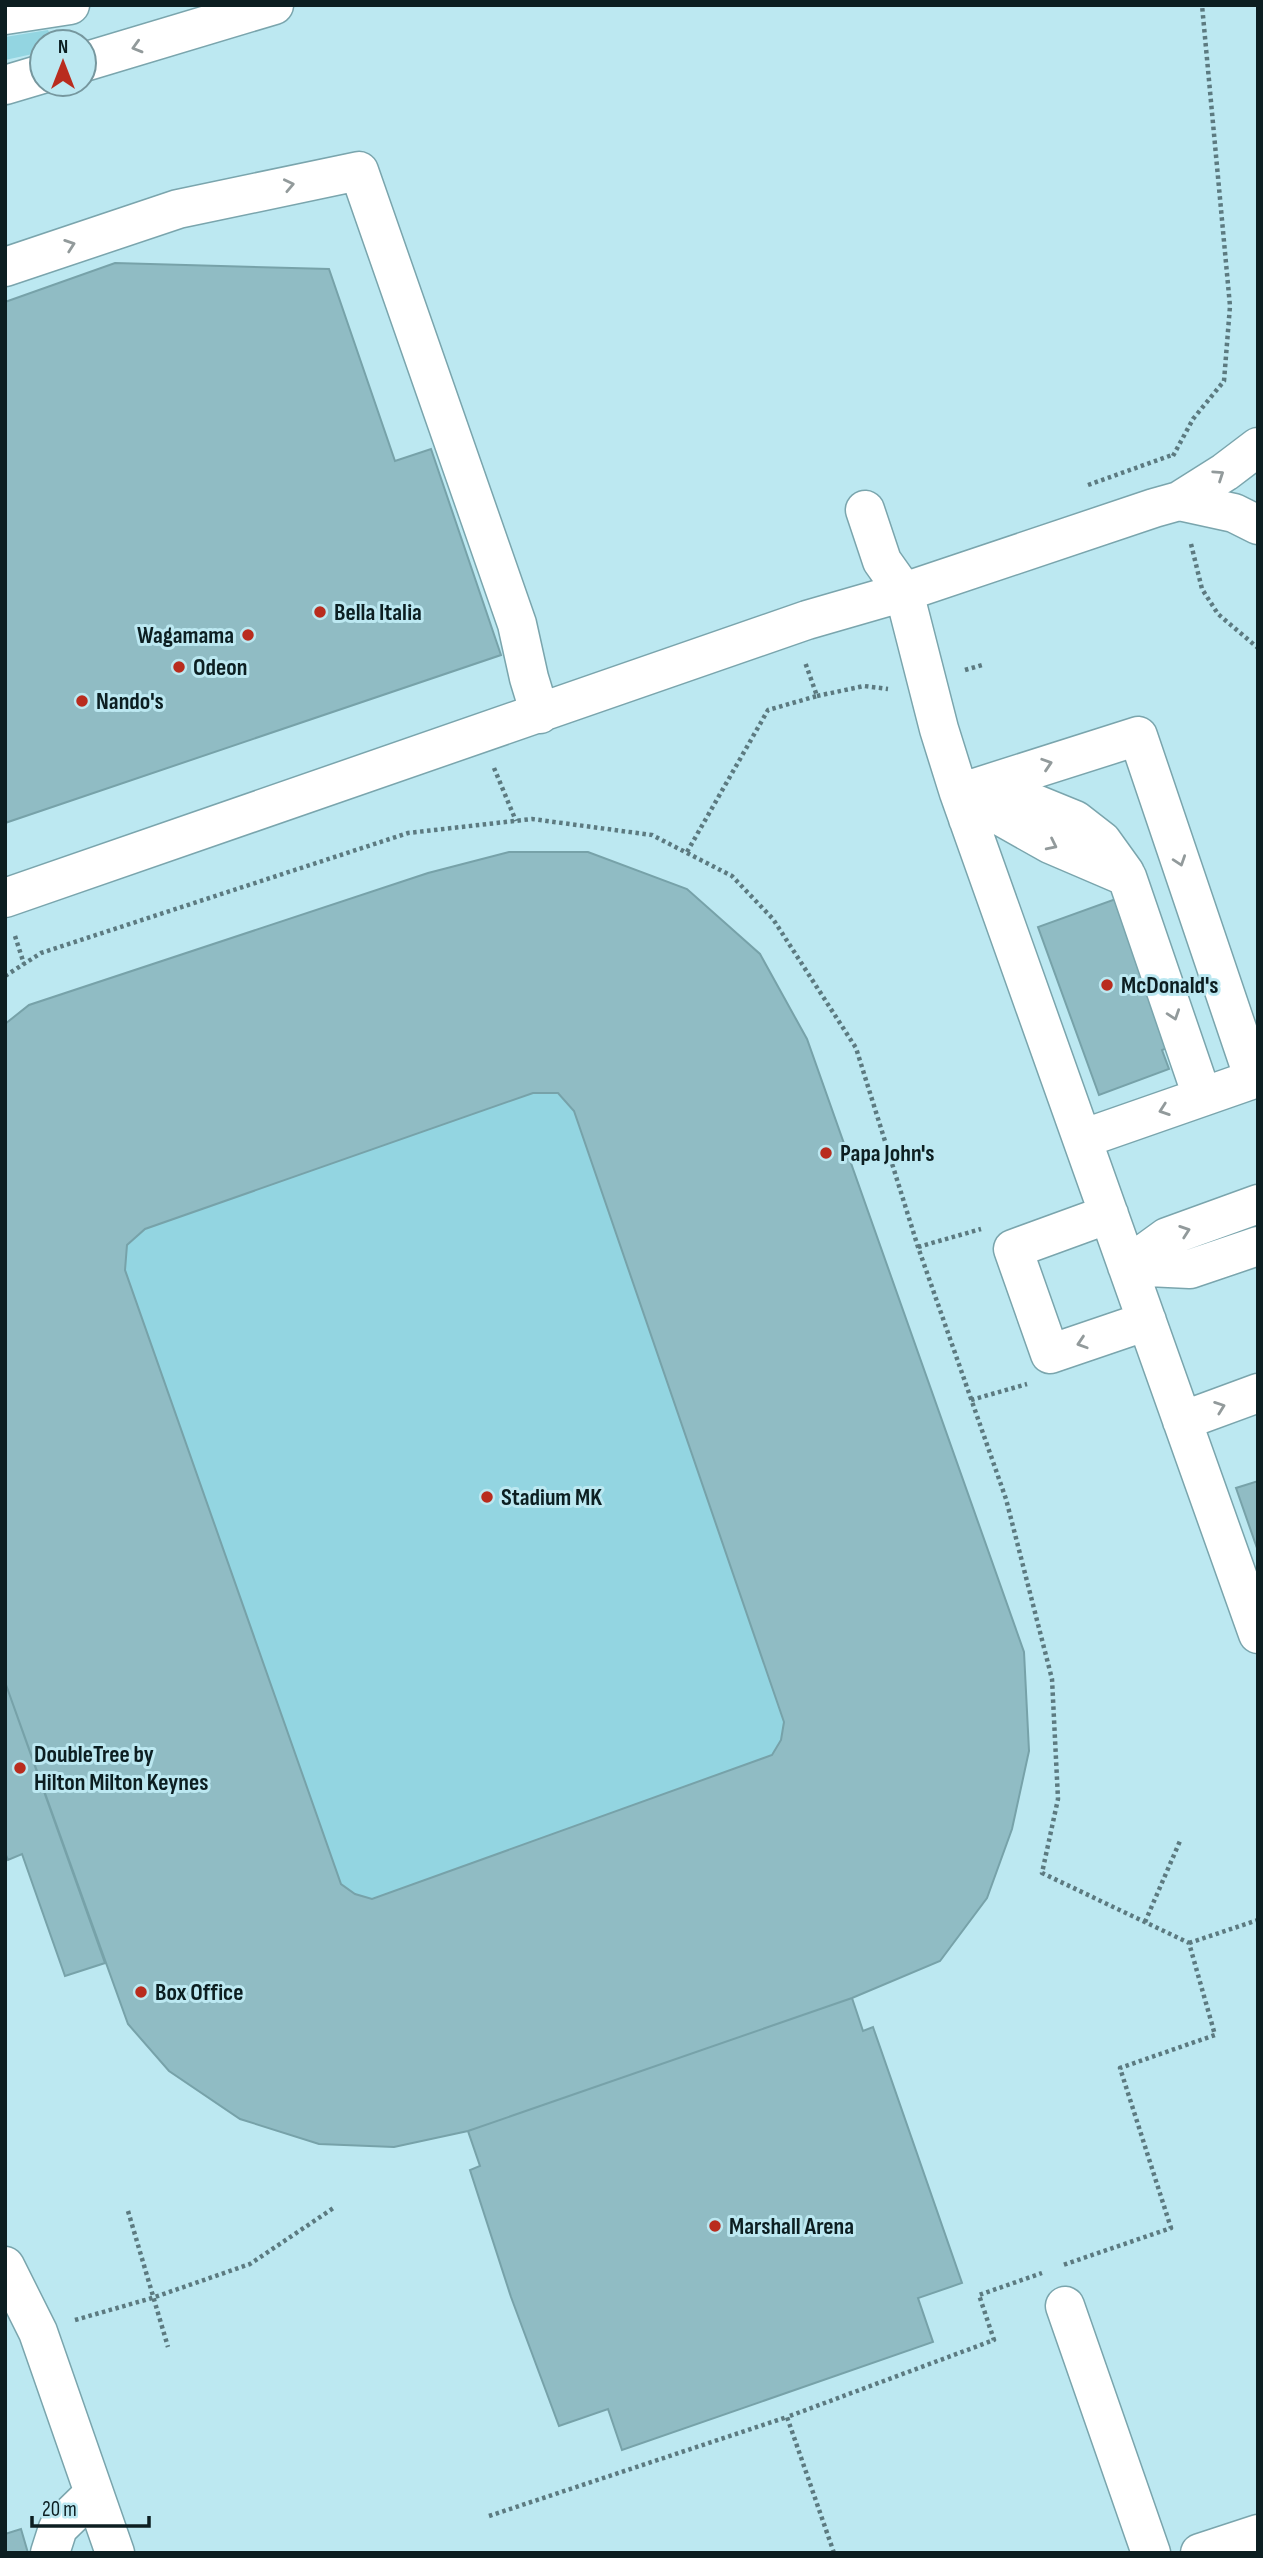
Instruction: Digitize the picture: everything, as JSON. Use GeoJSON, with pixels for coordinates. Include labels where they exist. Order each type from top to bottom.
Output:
{"type":"FeatureCollection","features":[{"type":"Feature","properties":{"kind":"main road"},"geometry":{"type":"LineString","coordinates":[[5,15],[70,5]]}},
{"type":"Feature","properties":{"kind":"main road"},"geometry":{"type":"LineString","coordinates":[[98,58],[274,5]]}},
{"type":"Feature","properties":{"kind":"main road"},"geometry":{"type":"LineString","coordinates":[[5,85],[28,78]]}},
{"type":"Feature","properties":{"kind":"main road"},"geometry":{"type":"LineString","coordinates":[[5,267],[178,209],[359,171],[517,624],[540,714]]}},
{"type":"Feature","properties":{"kind":"main road"},"geometry":{"type":"LineString","coordinates":[[5,898],[792,625],[904,592],[1179,501],[1258,447]]}},
{"type":"Feature","properties":{"kind":"main road"},"geometry":{"type":"LineString","coordinates":[[1179,501],[1234,513],[1258,524]]}},
{"type":"Feature","properties":{"kind":"main road"},"geometry":{"type":"LineString","coordinates":[[865,510],[882,561],[904,592],[936,716],[974,808],[1082,1139],[1258,1634]]}},
{"type":"Feature","properties":{"kind":"main road"},"geometry":{"type":"LineString","coordinates":[[974,808],[1138,736],[1254,1079],[1082,1139]]}},
{"type":"Feature","properties":{"kind":"main road"},"geometry":{"type":"LineString","coordinates":[[974,808],[1021,798],[1075,820],[1102,841],[1127,877],[1202,1097]]}},
{"type":"Feature","properties":{"kind":"main road"},"geometry":{"type":"LineString","coordinates":[[1127,1266],[1167,1237],[1258,1204]]}},
{"type":"Feature","properties":{"kind":"main road"},"geometry":{"type":"LineString","coordinates":[[1109,1214],[1013,1249],[1050,1354],[1147,1321]]}},
{"type":"Feature","properties":{"kind":"main road"},"geometry":{"type":"LineString","coordinates":[[1127,1266],[1191,1269],[1258,1246]]}},
{"type":"Feature","properties":{"kind":"main road"},"geometry":{"type":"LineString","coordinates":[[1182,1421],[1258,1393]]}},
{"type":"Feature","properties":{"kind":"main road"},"geometry":{"type":"LineString","coordinates":[[5,2266],[38,2333],[115,2553]]}},
{"type":"Feature","properties":{"kind":"main road"},"geometry":{"type":"LineString","coordinates":[[1065,2306],[1151,2553]]}},
{"type":"Feature","properties":{"kind":"main road"},"geometry":{"type":"LineString","coordinates":[[50,2553],[58,2528],[94,2493]]}},
{"type":"Feature","properties":{"kind":"main road"},"geometry":{"type":"LineString","coordinates":[[1200,2553],[1258,2534]]}},
{"type":"Feature","properties":{"kind":"path"},"geometry":{"type":"LineString","coordinates":[[1202,5],[1230,306],[1224,381],[1193,419],[1172,454],[1179,501],[1202,589],[1218,614],[1258,648]]}},
{"type":"Feature","properties":{"kind":"path"},"geometry":{"type":"LineString","coordinates":[[687,852],[768,710],[817,696],[792,625]]}},
{"type":"Feature","properties":{"kind":"path"},"geometry":{"type":"LineString","coordinates":[[5,976],[41,953],[408,834],[532,819],[652,835],[732,876],[774,919],[856,1048],[918,1247],[1006,1499],[1052,1679],[1058,1799],[1042,1873],[1189,1943],[1258,1920]]}},
{"type":"Feature","properties":{"kind":"path"},"geometry":{"type":"LineString","coordinates":[[1145,1922],[1180,1842]]}},
{"type":"Feature","properties":{"kind":"path"},"geometry":{"type":"LineString","coordinates":[[489,2516],[788,2417],[994,2340],[979,2295],[1171,2228],[1120,2068],[1215,2035],[1189,1943]]}},
{"type":"Feature","properties":{"kind":"path"},"geometry":{"type":"LineString","coordinates":[[64,2323],[152,2298],[250,2264],[335,2207]]}},
{"type":"Feature","properties":{"kind":"path"},"geometry":{"type":"LineString","coordinates":[[128,2211],[168,2347]]}},
{"type":"Feature","properties":{"kind":"path"},"geometry":{"type":"LineString","coordinates":[[788,2417],[834,2553]]}},
{"type":"Feature","properties":{"kind":"shaded area"},"geometry":{"type":"Polygon","coordinates":[[[28,33],[28,55],[5,60],[5,37],[28,33]]]}},
{"type":"Feature","properties":{"kind":"shaded area","name":"Stadium MK"},"geometry":{"type":"Polygon","coordinates":[[[509,852],[588,852],[807,1039],[1024,1652],[1029,1751],[1012,1828],[940,1961],[852,1998],[468,2131],[394,2147],[319,2144],[240,2119],[169,2071],[128,2024],[5,1682],[29,1005],[428,873],[509,852]]]}},
{"type":"Feature","properties":{"kind":"building"},"geometry":{"type":"Polygon","coordinates":[[[115,263],[329,269],[395,461],[431,449],[501,655],[5,823],[5,302],[115,263]]]}},
{"type":"Feature","properties":{"kind":"building","name":"Stadium MK"},"geometry":{"type":"Polygon","coordinates":[[[509,852],[588,852],[687,889],[760,954],[807,1039],[1024,1652],[1029,1751],[1012,1829],[987,1898],[940,1961],[852,1998],[468,2131],[394,2147],[319,2144],[240,2119],[169,2071],[128,2024],[5,1682],[5,1024],[29,1005],[428,873],[509,852]],[[533,1093],[145,1229],[127,1245],[125,1270],[341,1884],[355,1894],[372,1899],[772,1755],[781,1740],[784,1722],[574,1111],[558,1093],[533,1093]]]}},
{"type":"Feature","properties":{"kind":"building","name":"McDonald's"},"geometry":{"type":"Polygon","coordinates":[[[1124,896],[1177,1044],[1162,1050],[1169,1069],[1099,1095],[1038,927],[1124,896]]]}},
{"type":"Feature","properties":{"kind":"building"},"geometry":{"type":"Polygon","coordinates":[[[1258,1481],[1258,1551],[1236,1488],[1258,1481]]]}},
{"type":"Feature","properties":{"kind":"building","name":"DoubleTree by Hilton Milton Keynes"},"geometry":{"type":"Polygon","coordinates":[[[5,1682],[105,1963],[65,1976],[22,1854],[8,1860],[5,1853],[5,1682]]]}},
{"type":"Feature","properties":{"kind":"building","name":"Marshall Arena"},"geometry":{"type":"Polygon","coordinates":[[[852,1998],[863,2031],[873,2027],[962,2283],[918,2298],[933,2342],[622,2450],[608,2409],[559,2426],[511,2297],[470,2170],[480,2166],[468,2131],[852,1998]]]}},
{"type":"Feature","properties":{"kind":"building"},"geometry":{"type":"Polygon","coordinates":[[[21,2529],[28,2553],[5,2553],[5,2534],[21,2529]]]}},
{"type":"Feature","properties":{"kind":"place","name":"Bella Italia"},"geometry":{"type":"Point","coordinates":[320,612]}},
{"type":"Feature","properties":{"kind":"place","name":"Wagamama"},"geometry":{"type":"Point","coordinates":[248,635]}},
{"type":"Feature","properties":{"kind":"place","name":"Odeon"},"geometry":{"type":"Point","coordinates":[179,667]}},
{"type":"Feature","properties":{"kind":"place","name":"Nando's"},"geometry":{"type":"Point","coordinates":[82,701]}},
{"type":"Feature","properties":{"kind":"place","name":"McDonald's"},"geometry":{"type":"Point","coordinates":[1107,985]}},
{"type":"Feature","properties":{"kind":"place","name":"Papa John's"},"geometry":{"type":"Point","coordinates":[826,1153]}},
{"type":"Feature","properties":{"kind":"place","name":"Stadium MK"},"geometry":{"type":"Point","coordinates":[487,1497]}},
{"type":"Feature","properties":{"kind":"place","name":"DoubleTree by Hilton Milton Keynes"},"geometry":{"type":"Point","coordinates":[20,1768]}},
{"type":"Feature","properties":{"kind":"place","name":"Box Office"},"geometry":{"type":"Point","coordinates":[141,1992]}},
{"type":"Feature","properties":{"kind":"place","name":"Marshall Arena"},"geometry":{"type":"Point","coordinates":[715,2226]}}]}
